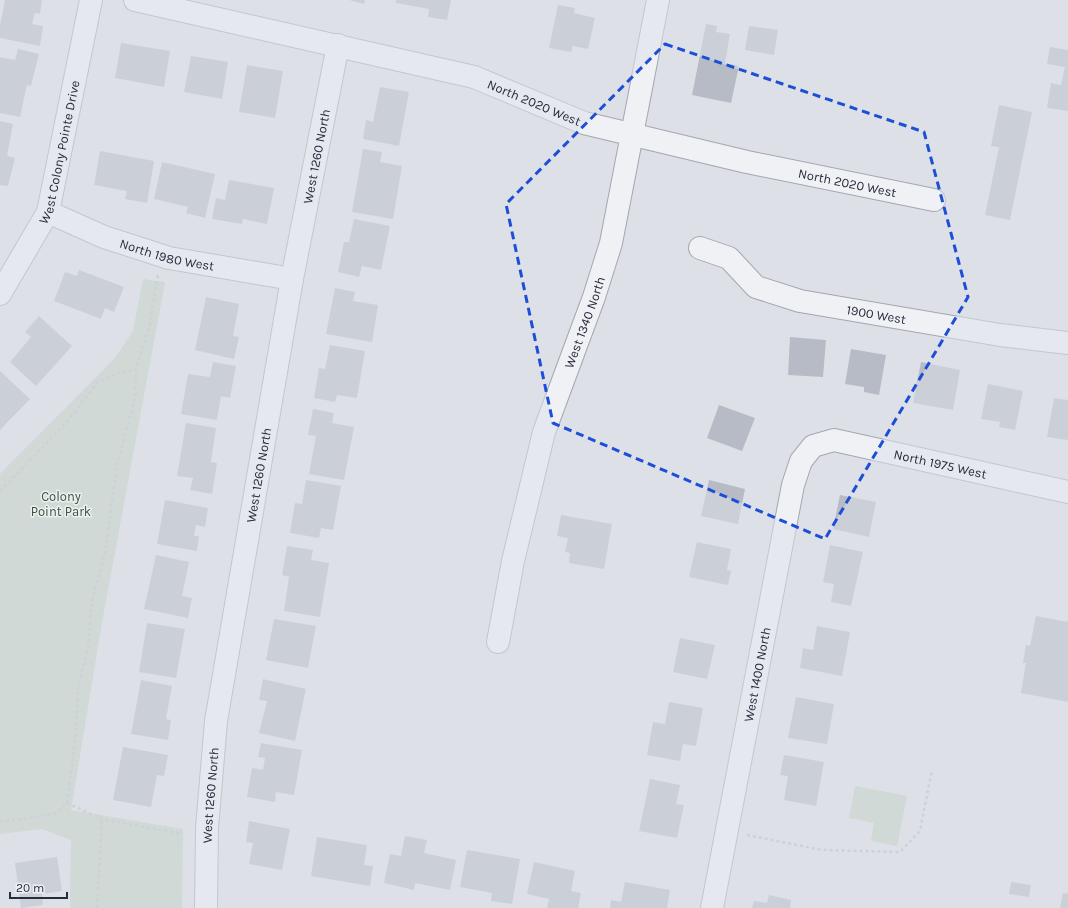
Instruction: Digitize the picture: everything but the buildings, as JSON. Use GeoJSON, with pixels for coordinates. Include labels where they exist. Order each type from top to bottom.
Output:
{"type":"FeatureCollection","features":[{"type":"Feature","properties":{"kind":"street","name":"West Colony Pointe Drive"},"geometry":{"type":"LineString","coordinates":[[0,294],[48,212],[90,0]]}},
{"type":"Feature","properties":{"kind":"street","name":"North 2020 West"},"geometry":{"type":"LineString","coordinates":[[135,0],[474,77],[584,123],[747,162],[934,200]]}},
{"type":"Feature","properties":{"kind":"street","name":"West 1340 North"},"geometry":{"type":"LineString","coordinates":[[498,642],[513,561],[544,432],[594,297],[611,243],[658,0]]}},
{"type":"Feature","properties":{"kind":"street","name":"West 1260 North"},"geometry":{"type":"LineString","coordinates":[[206,908],[207,828],[216,721],[292,279],[338,45]]}},
{"type":"Feature","properties":{"kind":"street","name":"North 1980 West"},"geometry":{"type":"LineString","coordinates":[[48,212],[104,237],[169,258],[292,279]]}},
{"type":"Feature","properties":{"kind":"street","name":"1900 West"},"geometry":{"type":"LineString","coordinates":[[700,248],[730,258],[756,287],[800,300],[1000,335],[1068,344]]}},
{"type":"Feature","properties":{"kind":"street","name":"North 1975 West"},"geometry":{"type":"LineString","coordinates":[[813,446],[834,440],[1068,492]]}},
{"type":"Feature","properties":{"kind":"street","name":"West 1400 North"},"geometry":{"type":"LineString","coordinates":[[712,908],[794,484],[801,460],[813,446]]}},
{"type":"Feature","properties":{"kind":"path"},"geometry":{"type":"LineString","coordinates":[[0,822],[54,814],[67,803],[76,733],[78,688],[88,647],[92,600],[105,553],[117,465],[135,398],[136,369],[149,327],[158,276]]}},
{"type":"Feature","properties":{"kind":"path"},"geometry":{"type":"LineString","coordinates":[[0,491],[65,424],[98,382],[118,373],[136,369]]}},
{"type":"Feature","properties":{"kind":"path"},"geometry":{"type":"LineString","coordinates":[[743,834],[822,850],[900,852],[920,830],[932,770]]}},
{"type":"Feature","properties":{"kind":"path"},"geometry":{"type":"LineString","coordinates":[[67,803],[102,819],[183,834]]}},
{"type":"Feature","properties":{"kind":"path"},"geometry":{"type":"LineString","coordinates":[[97,908],[102,819]]}},
{"type":"Feature","properties":{"kind":"highlighted area"},"geometry":{"type":"Polygon","coordinates":[[[665,44],[924,132],[968,297],[825,539],[553,423],[506,204],[665,44]]]}},
{"type":"Feature","properties":{"kind":"green space","name":"Colony Point Park"},"geometry":{"type":"Polygon","coordinates":[[[143,279],[165,282],[101,628],[71,810],[183,829],[182,908],[70,908],[71,840],[42,829],[0,834],[0,474],[115,358],[133,331],[143,279]]]}},
{"type":"Feature","properties":{"kind":"green space"},"geometry":{"type":"Polygon","coordinates":[[[855,786],[907,796],[897,846],[871,841],[874,823],[849,818],[855,786]]]}}]}
